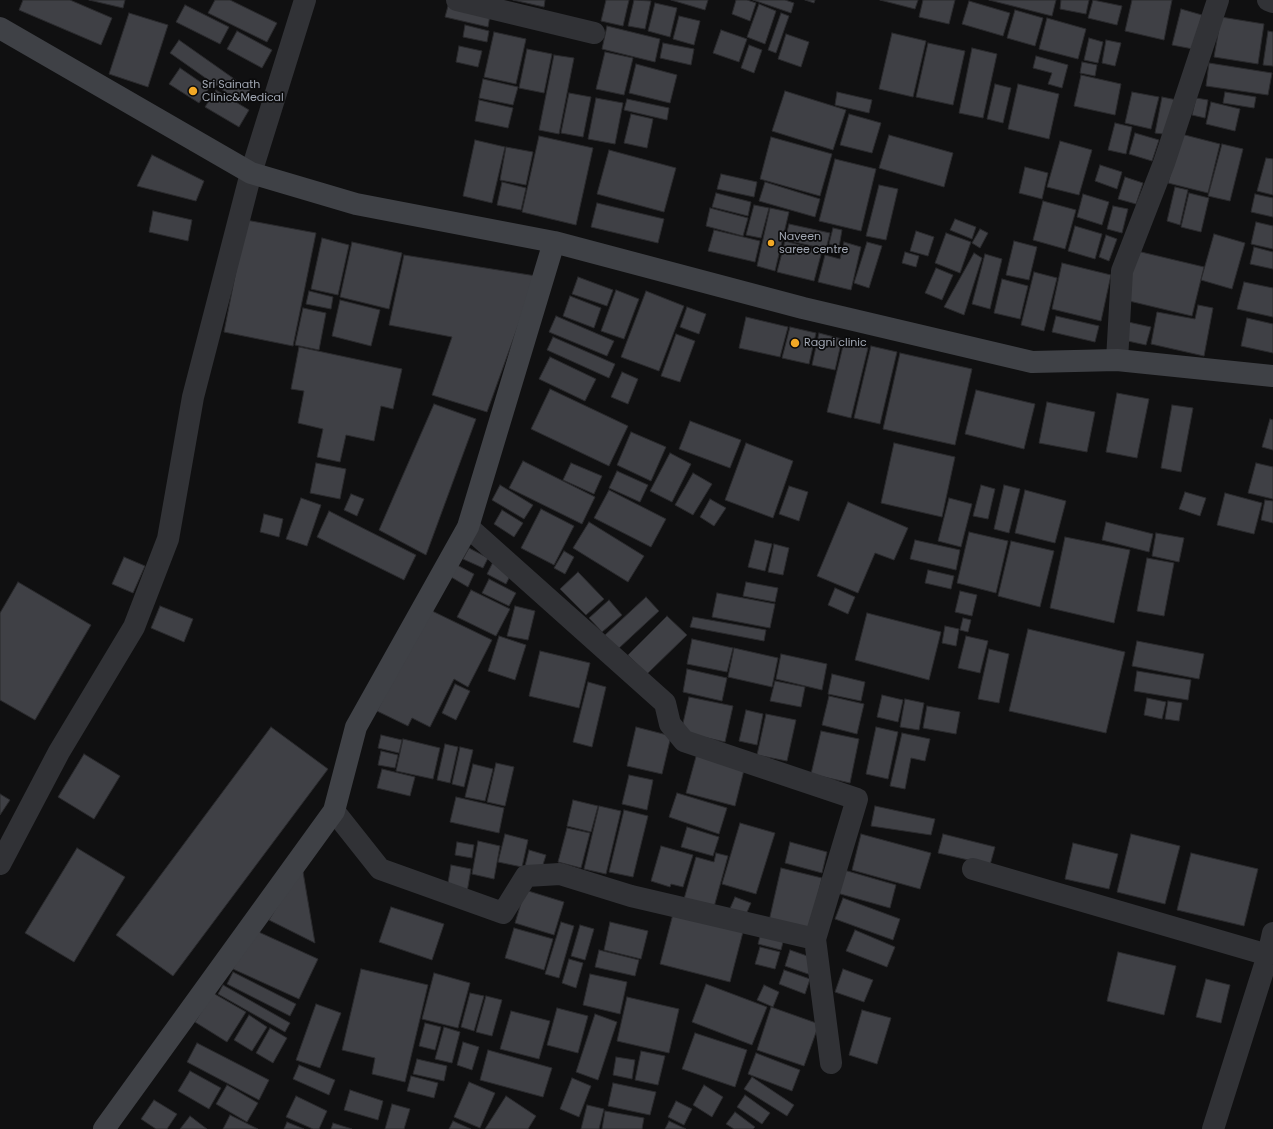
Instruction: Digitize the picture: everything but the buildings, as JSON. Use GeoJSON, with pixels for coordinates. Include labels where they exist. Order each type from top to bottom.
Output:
{"type":"FeatureCollection","features":[{"type":"Feature","properties":{"kind":"main road"},"geometry":{"type":"LineString","coordinates":[[0,28],[251,173],[356,204],[554,242],[803,308],[1032,362],[1116,360],[1273,376]]}},
{"type":"Feature","properties":{"kind":"main road"},"geometry":{"type":"LineString","coordinates":[[104,1129],[334,811],[356,727],[468,527],[554,242]]}},
{"type":"Feature","properties":{"kind":"street"},"geometry":{"type":"LineString","coordinates":[[0,864],[59,752],[134,628],[168,539],[193,396],[251,173],[305,0]]}},
{"type":"Feature","properties":{"kind":"street"},"geometry":{"type":"LineString","coordinates":[[457,0],[594,33]]}},
{"type":"Feature","properties":{"kind":"street"},"geometry":{"type":"LineString","coordinates":[[1116,360],[1122,271],[1164,163],[1218,0]]}},
{"type":"Feature","properties":{"kind":"street"},"geometry":{"type":"LineString","coordinates":[[1268,0],[1273,2]]}},
{"type":"Feature","properties":{"kind":"street"},"geometry":{"type":"LineString","coordinates":[[468,527],[665,703],[670,724],[684,741],[857,800],[815,939],[831,1063]]}},
{"type":"Feature","properties":{"kind":"street"},"geometry":{"type":"LineString","coordinates":[[334,811],[380,869],[503,914],[526,876],[560,874],[631,896],[815,939]]}},
{"type":"Feature","properties":{"kind":"street"},"geometry":{"type":"LineString","coordinates":[[973,869],[1268,954]]}},
{"type":"Feature","properties":{"kind":"street"},"geometry":{"type":"LineString","coordinates":[[1213,1129],[1268,954],[1273,933]]}},
{"type":"Feature","properties":{"kind":"place","name":"Sri Sainath Clinic&Medical"},"geometry":{"type":"Point","coordinates":[193,91]}},
{"type":"Feature","properties":{"kind":"place","name":"Naveen saree centre"},"geometry":{"type":"Point","coordinates":[771,243]}},
{"type":"Feature","properties":{"kind":"place","name":"Ragni clinic"},"geometry":{"type":"Point","coordinates":[795,343]}}]}
